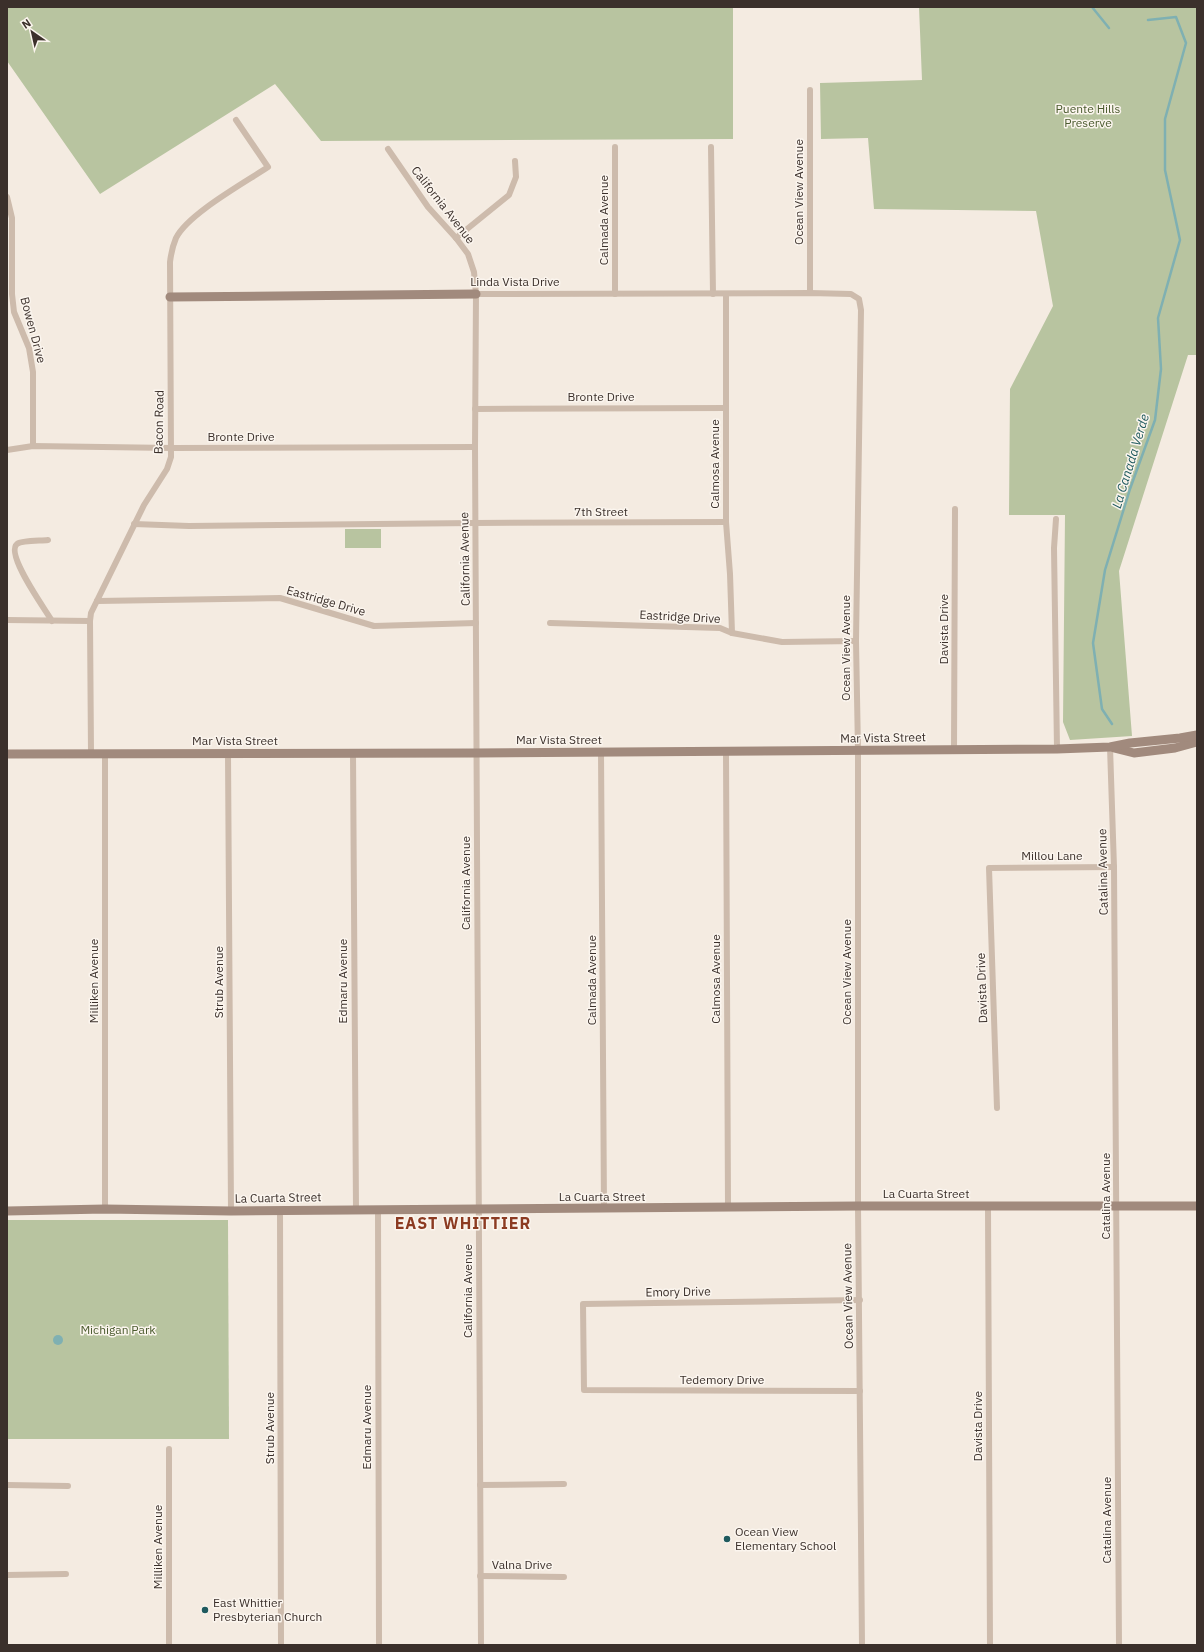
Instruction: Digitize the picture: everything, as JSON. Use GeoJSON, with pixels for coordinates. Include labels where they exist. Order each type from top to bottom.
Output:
{"type":"FeatureCollection","features":[{"type":"Feature","properties":{"kind":"street","name":"Ocean View Avenue"},"geometry":{"type":"LineString","coordinates":[[810,90],[810,293]]}},
{"type":"Feature","properties":{"kind":"street","name":"Bacon Road"},"geometry":{"type":"LineString","coordinates":[[91,753],[90,622],[92,613],[134,524],[144,505],[167,469],[171,457],[170,262],[172,250],[176,237],[195,216],[268,167],[236,120]]}},
{"type":"Feature","properties":{"kind":"street","name":"Calmada Avenue"},"geometry":{"type":"LineString","coordinates":[[615,146],[615,294]]}},
{"type":"Feature","properties":{"kind":"street"},"geometry":{"type":"LineString","coordinates":[[711,148],[713,294]]}},
{"type":"Feature","properties":{"kind":"street","name":"California Avenue"},"geometry":{"type":"LineString","coordinates":[[388,149],[428,207],[456,238],[468,254],[471,262],[476,294],[475,523],[481,1645]]}},
{"type":"Feature","properties":{"kind":"street"},"geometry":{"type":"LineString","coordinates":[[456,238],[509,195],[516,178],[516,161]]}},
{"type":"Feature","properties":{"kind":"street","name":"Bowen Drive"},"geometry":{"type":"LineString","coordinates":[[7,197],[12,218],[12,294],[14,312],[29,348],[33,372],[33,446]]}},
{"type":"Feature","properties":{"kind":"street","name":"Linda Vista Drive"},"geometry":{"type":"LineString","coordinates":[[170,297],[810,293],[851,294],[859,299]]}},
{"type":"Feature","properties":{"kind":"street","name":"Calmosa Avenue"},"geometry":{"type":"LineString","coordinates":[[726,294],[726,522],[732,633]]}},
{"type":"Feature","properties":{"kind":"street","name":"Ocean View Avenue"},"geometry":{"type":"LineString","coordinates":[[859,299],[861,310],[856,641],[858,751],[858,1206],[862,1645]]}},
{"type":"Feature","properties":{"kind":"street","name":"Bronte Drive"},"geometry":{"type":"LineString","coordinates":[[475,409],[726,408]]}},
{"type":"Feature","properties":{"kind":"street","name":"Bronte Drive"},"geometry":{"type":"LineString","coordinates":[[7,450],[33,446],[172,448],[475,447]]}},
{"type":"Feature","properties":{"kind":"street","name":"Davista Drive"},"geometry":{"type":"LineString","coordinates":[[954,749],[955,509]]}},
{"type":"Feature","properties":{"kind":"street"},"geometry":{"type":"LineString","coordinates":[[1056,519],[1054,548],[1057,749]]}},
{"type":"Feature","properties":{"kind":"street","name":"7th Street"},"geometry":{"type":"LineString","coordinates":[[134,524],[189,526],[726,522]]}},
{"type":"Feature","properties":{"kind":"street"},"geometry":{"type":"LineString","coordinates":[[48,540],[21,542],[14,549],[15,556],[24,576],[52,621]]}},
{"type":"Feature","properties":{"kind":"street","name":"Eastridge Drive"},"geometry":{"type":"LineString","coordinates":[[97,601],[280,598],[374,626],[476,623]]}},
{"type":"Feature","properties":{"kind":"street"},"geometry":{"type":"LineString","coordinates":[[7,620],[90,622]]}},
{"type":"Feature","properties":{"kind":"street","name":"Eastridge Drive"},"geometry":{"type":"LineString","coordinates":[[550,623],[720,628],[732,633],[782,642],[856,641]]}},
{"type":"Feature","properties":{"kind":"street","name":"Mar Vista Street"},"geometry":{"type":"LineString","coordinates":[[7,754],[476,753],[1057,749],[1110,747],[1130,743],[1197,735]]}},
{"type":"Feature","properties":{"kind":"street","name":"Mar Vista Street"},"geometry":{"type":"LineString","coordinates":[[1110,747],[1134,752],[1175,748],[1197,742]]}},
{"type":"Feature","properties":{"kind":"street","name":"Catalina Avenue"},"geometry":{"type":"LineString","coordinates":[[1110,747],[1114,867],[1119,1645]]}},
{"type":"Feature","properties":{"kind":"street","name":"Calmosa Avenue"},"geometry":{"type":"LineString","coordinates":[[726,751],[728,1208]]}},
{"type":"Feature","properties":{"kind":"street","name":"Calmada Avenue"},"geometry":{"type":"LineString","coordinates":[[601,752],[604,1208]]}},
{"type":"Feature","properties":{"kind":"street","name":"Milliken Avenue"},"geometry":{"type":"LineString","coordinates":[[105,753],[105,1210]]}},
{"type":"Feature","properties":{"kind":"street","name":"Edmaru Avenue"},"geometry":{"type":"LineString","coordinates":[[353,753],[356,1209]]}},
{"type":"Feature","properties":{"kind":"street","name":"Strub Avenue"},"geometry":{"type":"LineString","coordinates":[[228,754],[231,1211]]}},
{"type":"Feature","properties":{"kind":"street","name":"Millou Lane"},"geometry":{"type":"LineString","coordinates":[[989,868],[1114,867]]}},
{"type":"Feature","properties":{"kind":"street","name":"Davista Drive"},"geometry":{"type":"LineString","coordinates":[[989,868],[997,1108]]}},
{"type":"Feature","properties":{"kind":"street","name":"La Cuarta Street"},"geometry":{"type":"LineString","coordinates":[[7,1211],[231,1211],[356,1209],[479,1210],[858,1206],[1197,1206]]}},
{"type":"Feature","properties":{"kind":"street","name":"Davista Drive"},"geometry":{"type":"LineString","coordinates":[[988,1207],[990,1645]]}},
{"type":"Feature","properties":{"kind":"street","name":"Edmaru Avenue"},"geometry":{"type":"LineString","coordinates":[[378,1209],[379,1645]]}},
{"type":"Feature","properties":{"kind":"street","name":"Strub Avenue"},"geometry":{"type":"LineString","coordinates":[[280,1210],[281,1645]]}},
{"type":"Feature","properties":{"kind":"street","name":"Emory Drive"},"geometry":{"type":"LineString","coordinates":[[584,1390],[583,1304],[860,1300]]}},
{"type":"Feature","properties":{"kind":"street","name":"Tedemory Drive"},"geometry":{"type":"LineString","coordinates":[[584,1390],[860,1391]]}},
{"type":"Feature","properties":{"kind":"street","name":"Milliken Avenue"},"geometry":{"type":"LineString","coordinates":[[169,1449],[169,1645]]}},
{"type":"Feature","properties":{"kind":"street"},"geometry":{"type":"LineString","coordinates":[[480,1485],[564,1484]]}},
{"type":"Feature","properties":{"kind":"street"},"geometry":{"type":"LineString","coordinates":[[7,1485],[68,1486]]}},
{"type":"Feature","properties":{"kind":"street"},"geometry":{"type":"LineString","coordinates":[[7,1575],[66,1574]]}},
{"type":"Feature","properties":{"kind":"street","name":"Valna Drive"},"geometry":{"type":"LineString","coordinates":[[480,1576],[564,1576]]}},
{"type":"Feature","properties":{"kind":"green space"},"geometry":{"type":"Polygon","coordinates":[[[7,7],[733,7],[733,139],[321,141],[275,84],[100,194],[7,61],[7,7]]]}},
{"type":"Feature","properties":{"kind":"green space","name":"Puente Hills Preserve"},"geometry":{"type":"Polygon","coordinates":[[[919,7],[1197,7],[1197,355],[1188,355],[1119,571],[1132,736],[1070,740],[1063,722],[1065,515],[1009,515],[1010,389],[1053,306],[1036,211],[874,209],[868,138],[821,139],[820,83],[922,80],[919,7]]]}},
{"type":"Feature","properties":{"kind":"green space"},"geometry":{"type":"Polygon","coordinates":[[[345,529],[381,529],[381,548],[345,548],[345,529]]]}},
{"type":"Feature","properties":{"kind":"green space","name":"Michigan Park"},"geometry":{"type":"Polygon","coordinates":[[[7,1220],[228,1220],[229,1439],[7,1439],[7,1220]]]}},
{"type":"Feature","properties":{"kind":"water"},"geometry":{"type":"Polygon","coordinates":[[[58,1335],[63,1340],[58,1345],[53,1340],[58,1335]]]}},
{"type":"Feature","properties":{"kind":"waterway","name":"La Canada Verde"},"geometry":{"type":"LineString","coordinates":[[1092,7],[1109,28]]}},
{"type":"Feature","properties":{"kind":"waterway","name":"La Canada Verde"},"geometry":{"type":"LineString","coordinates":[[1112,724],[1102,709],[1093,643],[1105,570],[1130,489],[1155,420],[1161,369],[1158,318],[1180,240],[1165,170],[1165,119],[1186,43],[1176,17],[1148,20]]}},
{"type":"Feature","properties":{"kind":"place","name":"Ocean View Elementary School"},"geometry":{"type":"Point","coordinates":[727,1539]}},
{"type":"Feature","properties":{"kind":"place","name":"East Whittier Presbyterian Church"},"geometry":{"type":"Point","coordinates":[205,1610]}},
{"type":"Feature","properties":{"kind":"district","name":"EAST WHITTIER"},"geometry":{"type":"Point","coordinates":[463,1223]}}]}
